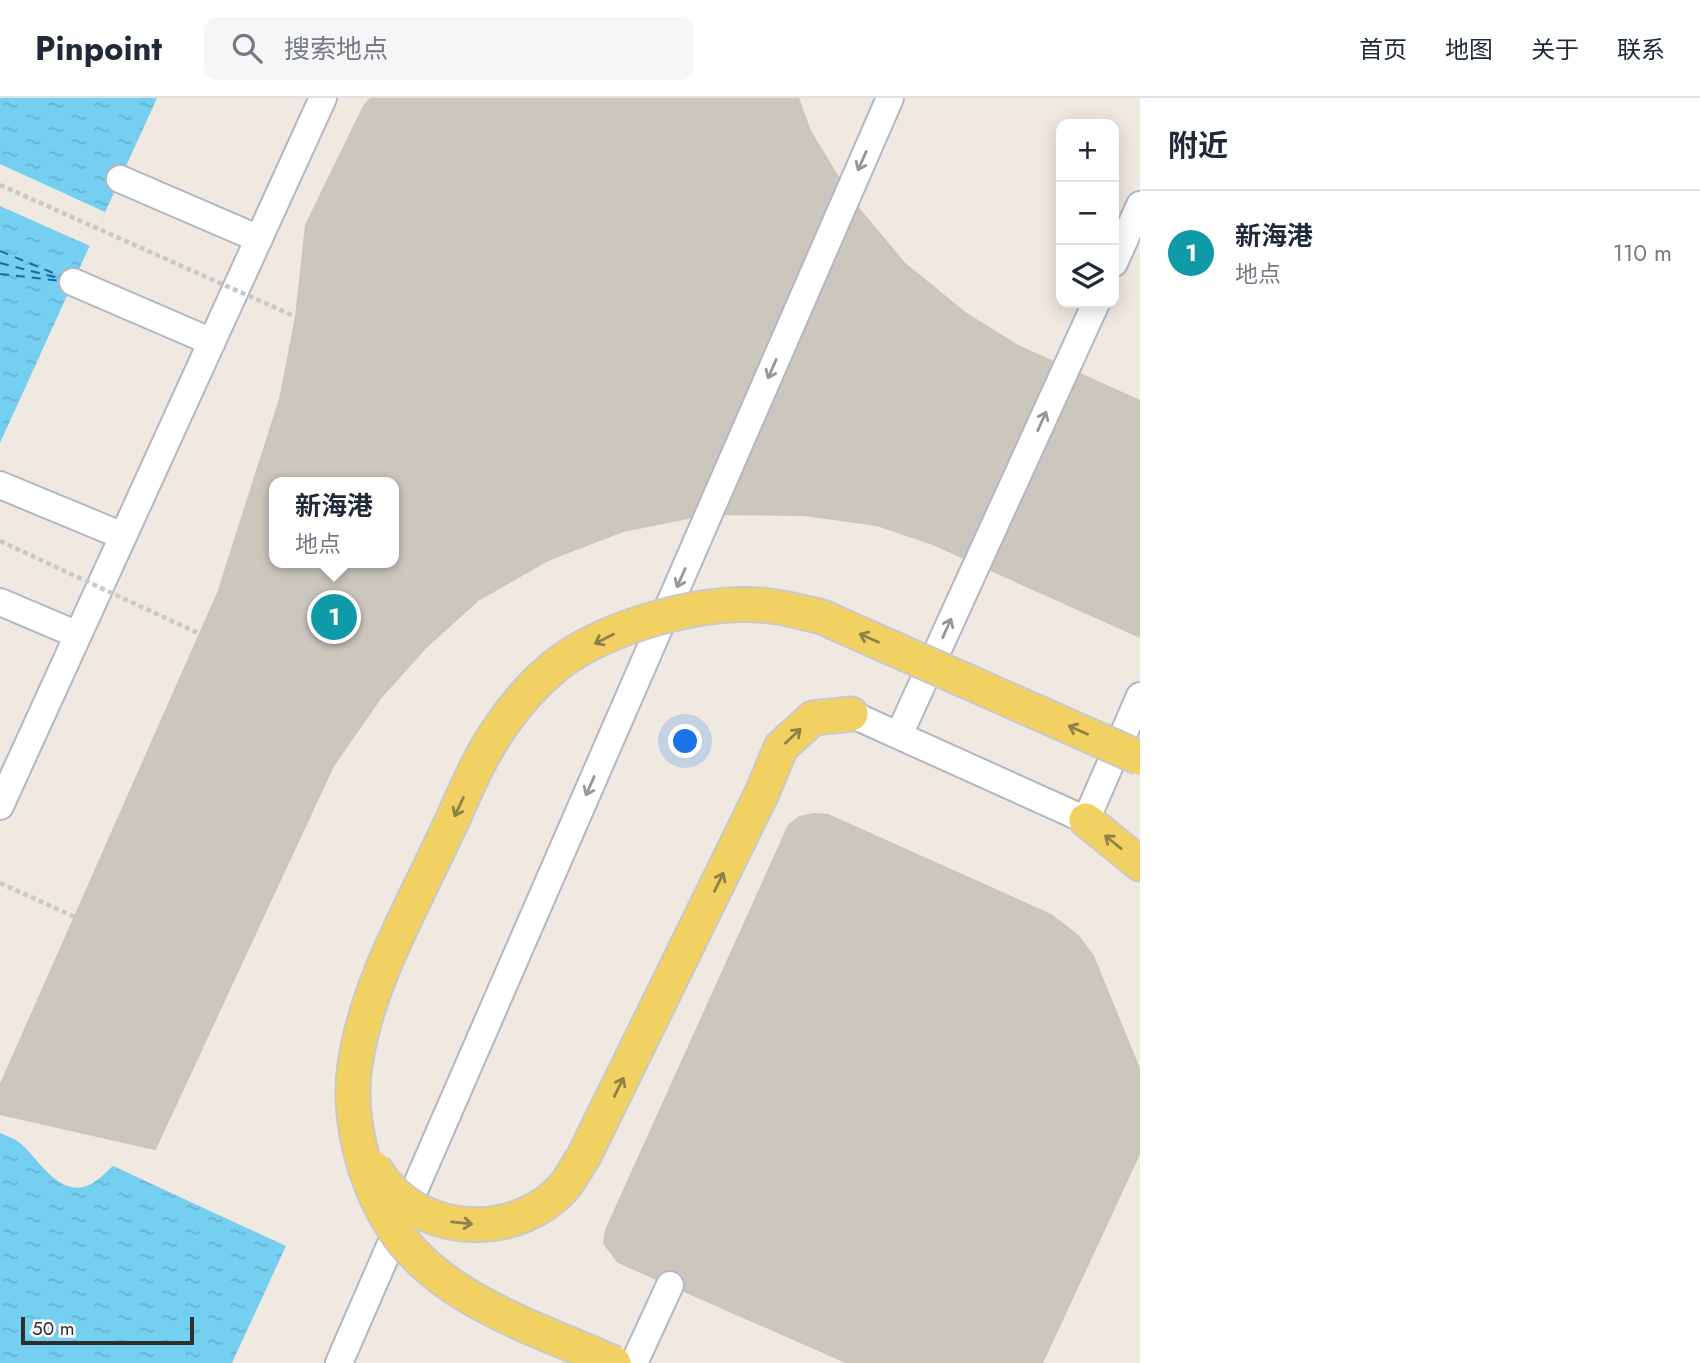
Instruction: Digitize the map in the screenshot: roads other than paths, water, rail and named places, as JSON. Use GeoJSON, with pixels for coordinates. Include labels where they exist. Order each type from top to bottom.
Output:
{"type":"FeatureCollection","features":[{"type":"Feature","properties":{"kind":"main road"},"geometry":{"type":"LineString","coordinates":[[614,1363],[493,1308],[458,1289],[417,1258],[393,1228],[373,1189],[361,1150],[356,1113],[355,1066],[365,1023],[382,973],[490,744],[523,697],[560,663],[609,635],[664,617],[721,606],[769,606],[822,617],[1140,758]]}},
{"type":"Feature","properties":{"kind":"main road"},"geometry":{"type":"LineString","coordinates":[[356,1113],[372,1165],[394,1193],[423,1213],[459,1225],[497,1224],[533,1211],[563,1188],[584,1156],[762,793],[781,747],[813,718],[851,714]]}},
{"type":"Feature","properties":{"kind":"main road"},"geometry":{"type":"LineString","coordinates":[[1086,820],[1140,864]]}},
{"type":"Feature","properties":{"kind":"lane"},"geometry":{"type":"LineString","coordinates":[[0,806],[323,98]]}},
{"type":"Feature","properties":{"kind":"lane"},"geometry":{"type":"LineString","coordinates":[[339,1363],[890,98]]}},
{"type":"Feature","properties":{"kind":"lane"},"geometry":{"type":"LineString","coordinates":[[120,179],[259,239]]}},
{"type":"Feature","properties":{"kind":"lane"},"geometry":{"type":"LineString","coordinates":[[1119,252],[1140,205]]}},
{"type":"Feature","properties":{"kind":"lane"},"geometry":{"type":"LineString","coordinates":[[73,282],[212,342]]}},
{"type":"Feature","properties":{"kind":"lane"},"geometry":{"type":"LineString","coordinates":[[899,735],[1094,308]]}},
{"type":"Feature","properties":{"kind":"lane"},"geometry":{"type":"LineString","coordinates":[[0,485],[123,536]]}},
{"type":"Feature","properties":{"kind":"lane"},"geometry":{"type":"LineString","coordinates":[[0,602],[78,635]]}},
{"type":"Feature","properties":{"kind":"lane"},"geometry":{"type":"LineString","coordinates":[[851,714],[1086,820],[1140,696]]}},
{"type":"Feature","properties":{"kind":"lane"},"geometry":{"type":"LineString","coordinates":[[634,1363],[670,1285]]}},
{"type":"Feature","properties":{"kind":"water"},"geometry":{"type":"Polygon","coordinates":[[[0,98],[157,98],[0,443],[0,98]]]}},
{"type":"Feature","properties":{"kind":"water"},"geometry":{"type":"Polygon","coordinates":[[[0,1133],[20,1143],[51,1176],[69,1187],[91,1184],[113,1166],[286,1246],[232,1363],[0,1363],[0,1133]]]}},
{"type":"Feature","properties":{"kind":"place","name":"新海港"},"geometry":{"type":"Point","coordinates":[334,617]}}]}
